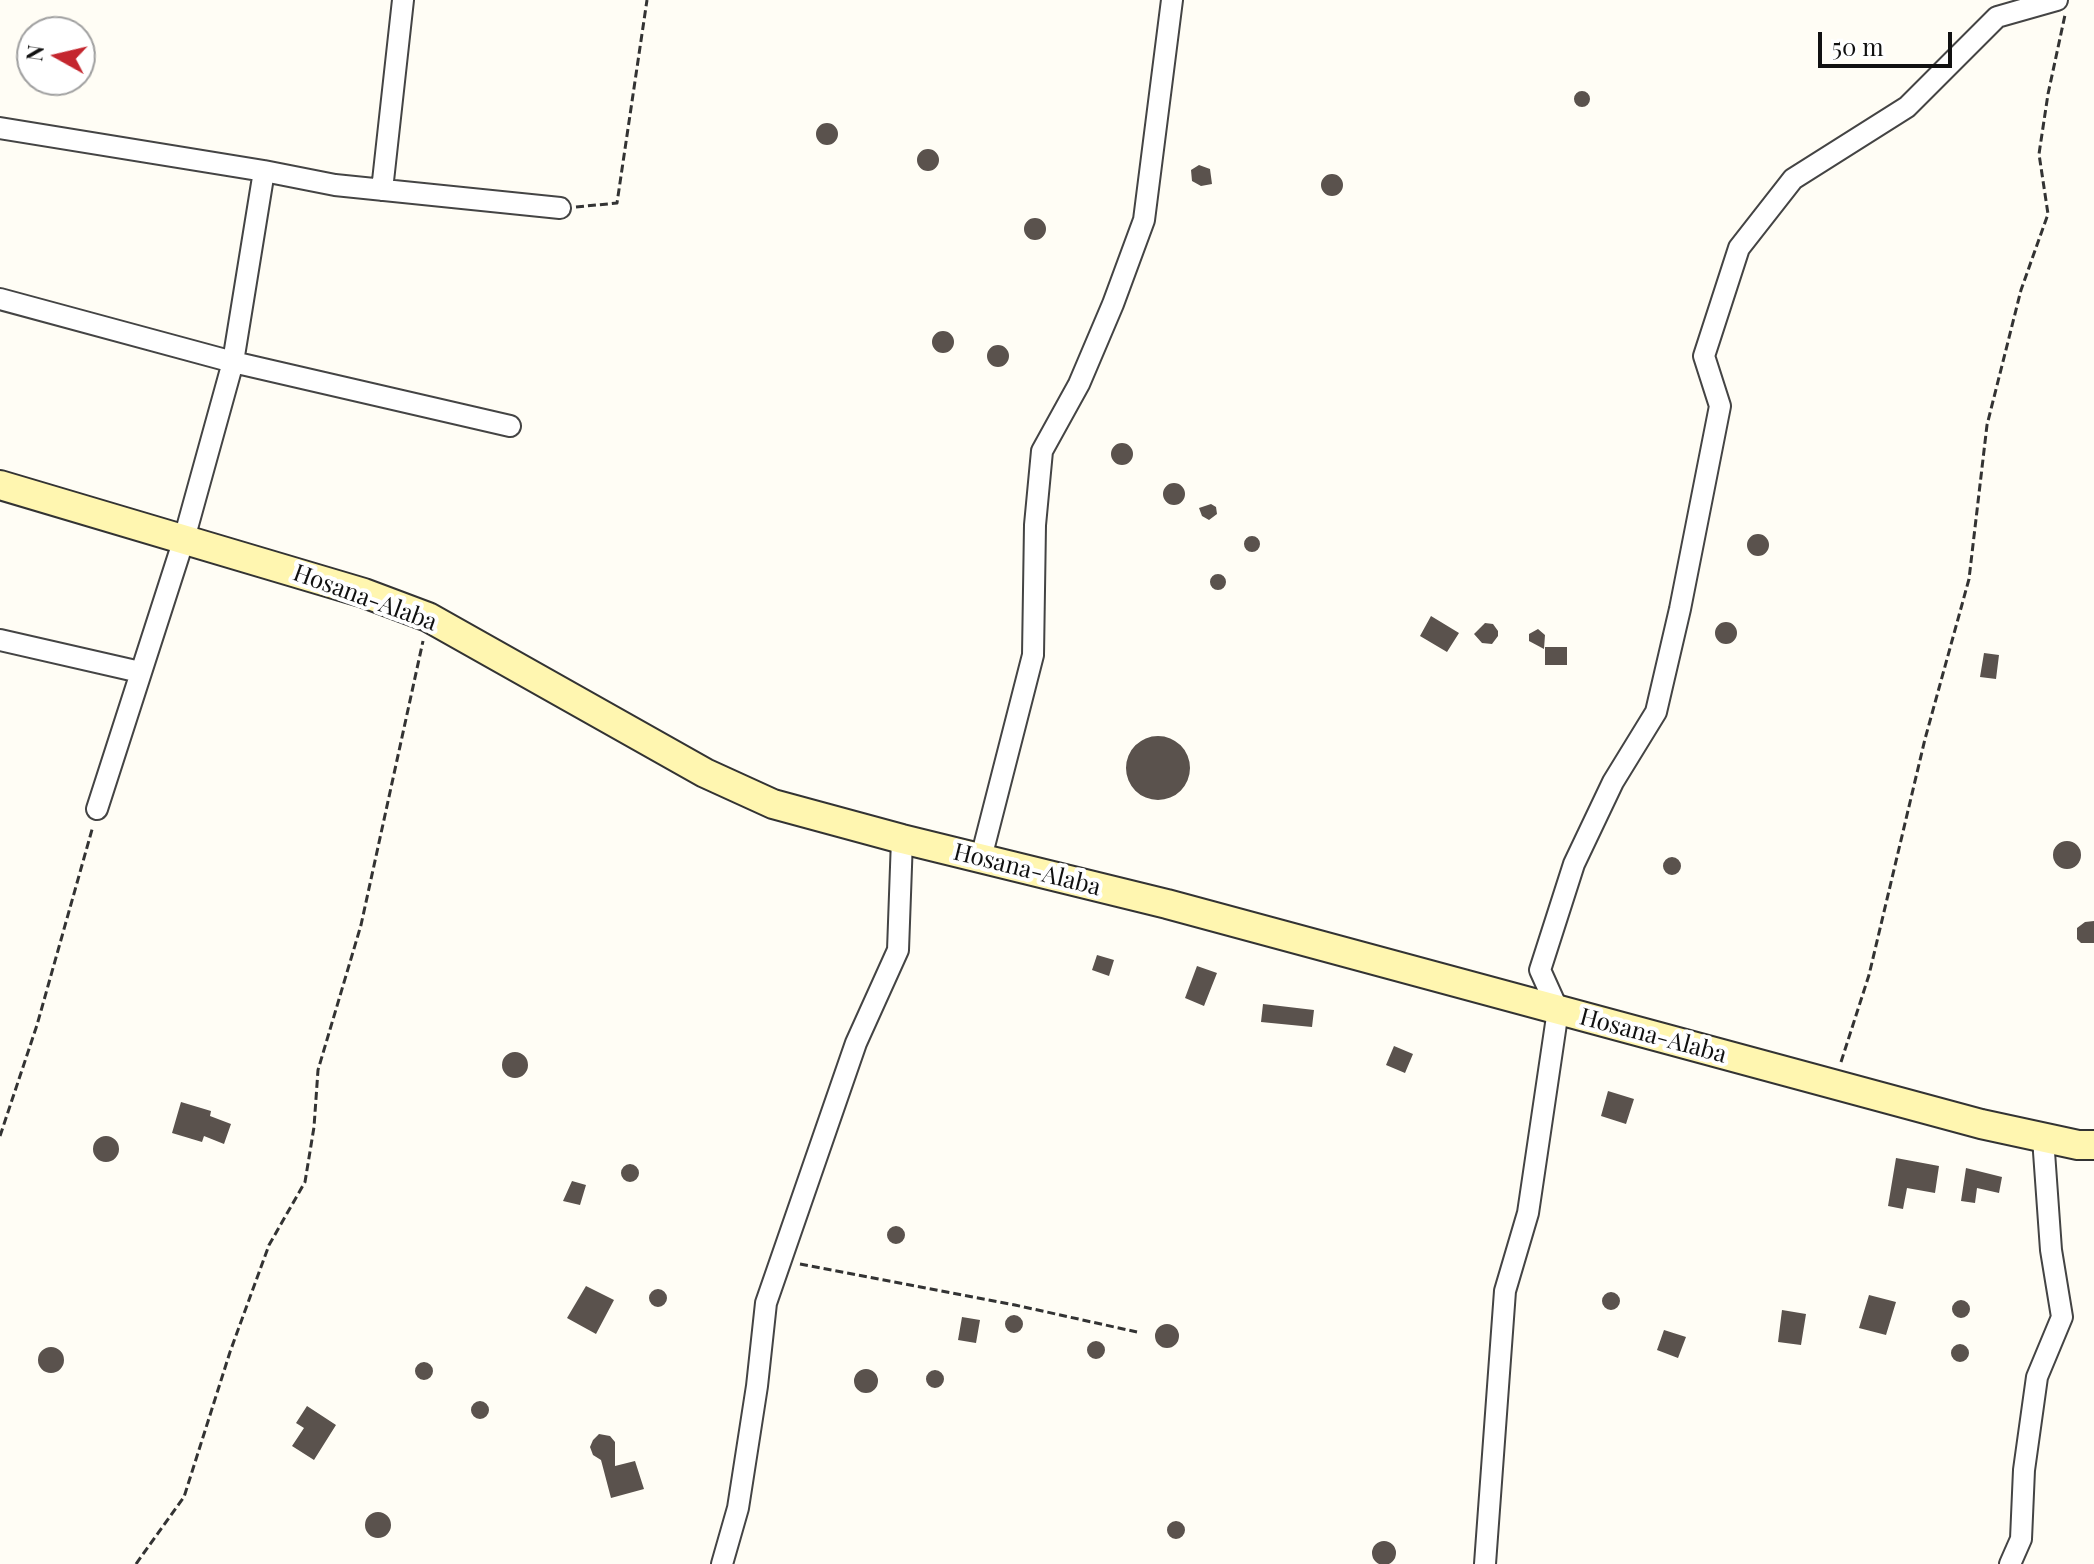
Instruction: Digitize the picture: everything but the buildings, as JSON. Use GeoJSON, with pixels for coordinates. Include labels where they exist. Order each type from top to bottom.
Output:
{"type":"FeatureCollection","features":[{"type":"Feature","properties":{"kind":"main road","name":"Hosana-Alaba"},"geometry":{"type":"LineString","coordinates":[[0,485],[364,593],[428,617],[705,773],[773,804],[1167,904],[1834,1084],[2089,1148]]}},
{"type":"Feature","properties":{"kind":"street"},"geometry":{"type":"LineString","coordinates":[[382,190],[403,0]]}},
{"type":"Feature","properties":{"kind":"street"},"geometry":{"type":"LineString","coordinates":[[981,858],[1033,655],[1035,525],[1042,451],[1079,384],[1144,220],[1172,0]]}},
{"type":"Feature","properties":{"kind":"street"},"geometry":{"type":"LineString","coordinates":[[1485,1564],[1505,1291],[1528,1213],[1558,1010],[1540,970],[1574,864],[1613,782],[1656,712],[1680,609],[1720,406],[1704,356],[1739,248],[1793,179],[1907,107],[1997,17],[2062,6]]}},
{"type":"Feature","properties":{"kind":"street"},"geometry":{"type":"LineString","coordinates":[[0,128],[335,185],[560,208]]}},
{"type":"Feature","properties":{"kind":"street"},"geometry":{"type":"LineString","coordinates":[[97,809],[184,539],[233,362],[264,171]]}},
{"type":"Feature","properties":{"kind":"street"},"geometry":{"type":"LineString","coordinates":[[0,299],[233,362],[510,426]]}},
{"type":"Feature","properties":{"kind":"street"},"geometry":{"type":"LineString","coordinates":[[0,640],[140,672]]}},
{"type":"Feature","properties":{"kind":"street"},"geometry":{"type":"LineString","coordinates":[[722,1564],[738,1508],[766,1303],[856,1043],[898,950],[902,839]]}},
{"type":"Feature","properties":{"kind":"street"},"geometry":{"type":"LineString","coordinates":[[2010,1564],[2021,1539],[2024,1470],[2037,1377],[2062,1317],[2051,1250],[2043,1138]]}},
{"type":"Feature","properties":{"kind":"path"},"geometry":{"type":"LineString","coordinates":[[560,208],[617,203],[647,0]]}},
{"type":"Feature","properties":{"kind":"path"},"geometry":{"type":"LineString","coordinates":[[1834,1084],[1869,975],[1925,739],[1969,579],[1987,425],[2021,290],[2048,214],[2039,154],[2062,6]]}},
{"type":"Feature","properties":{"kind":"path"},"geometry":{"type":"LineString","coordinates":[[136,1564],[184,1497],[230,1352],[269,1245],[305,1182],[314,1127],[318,1070],[361,925],[428,617]]}},
{"type":"Feature","properties":{"kind":"path"},"geometry":{"type":"LineString","coordinates":[[0,1136],[37,1025],[97,809]]}},
{"type":"Feature","properties":{"kind":"path"},"geometry":{"type":"LineString","coordinates":[[780,1261],[1015,1305],[1137,1332]]}}]}
